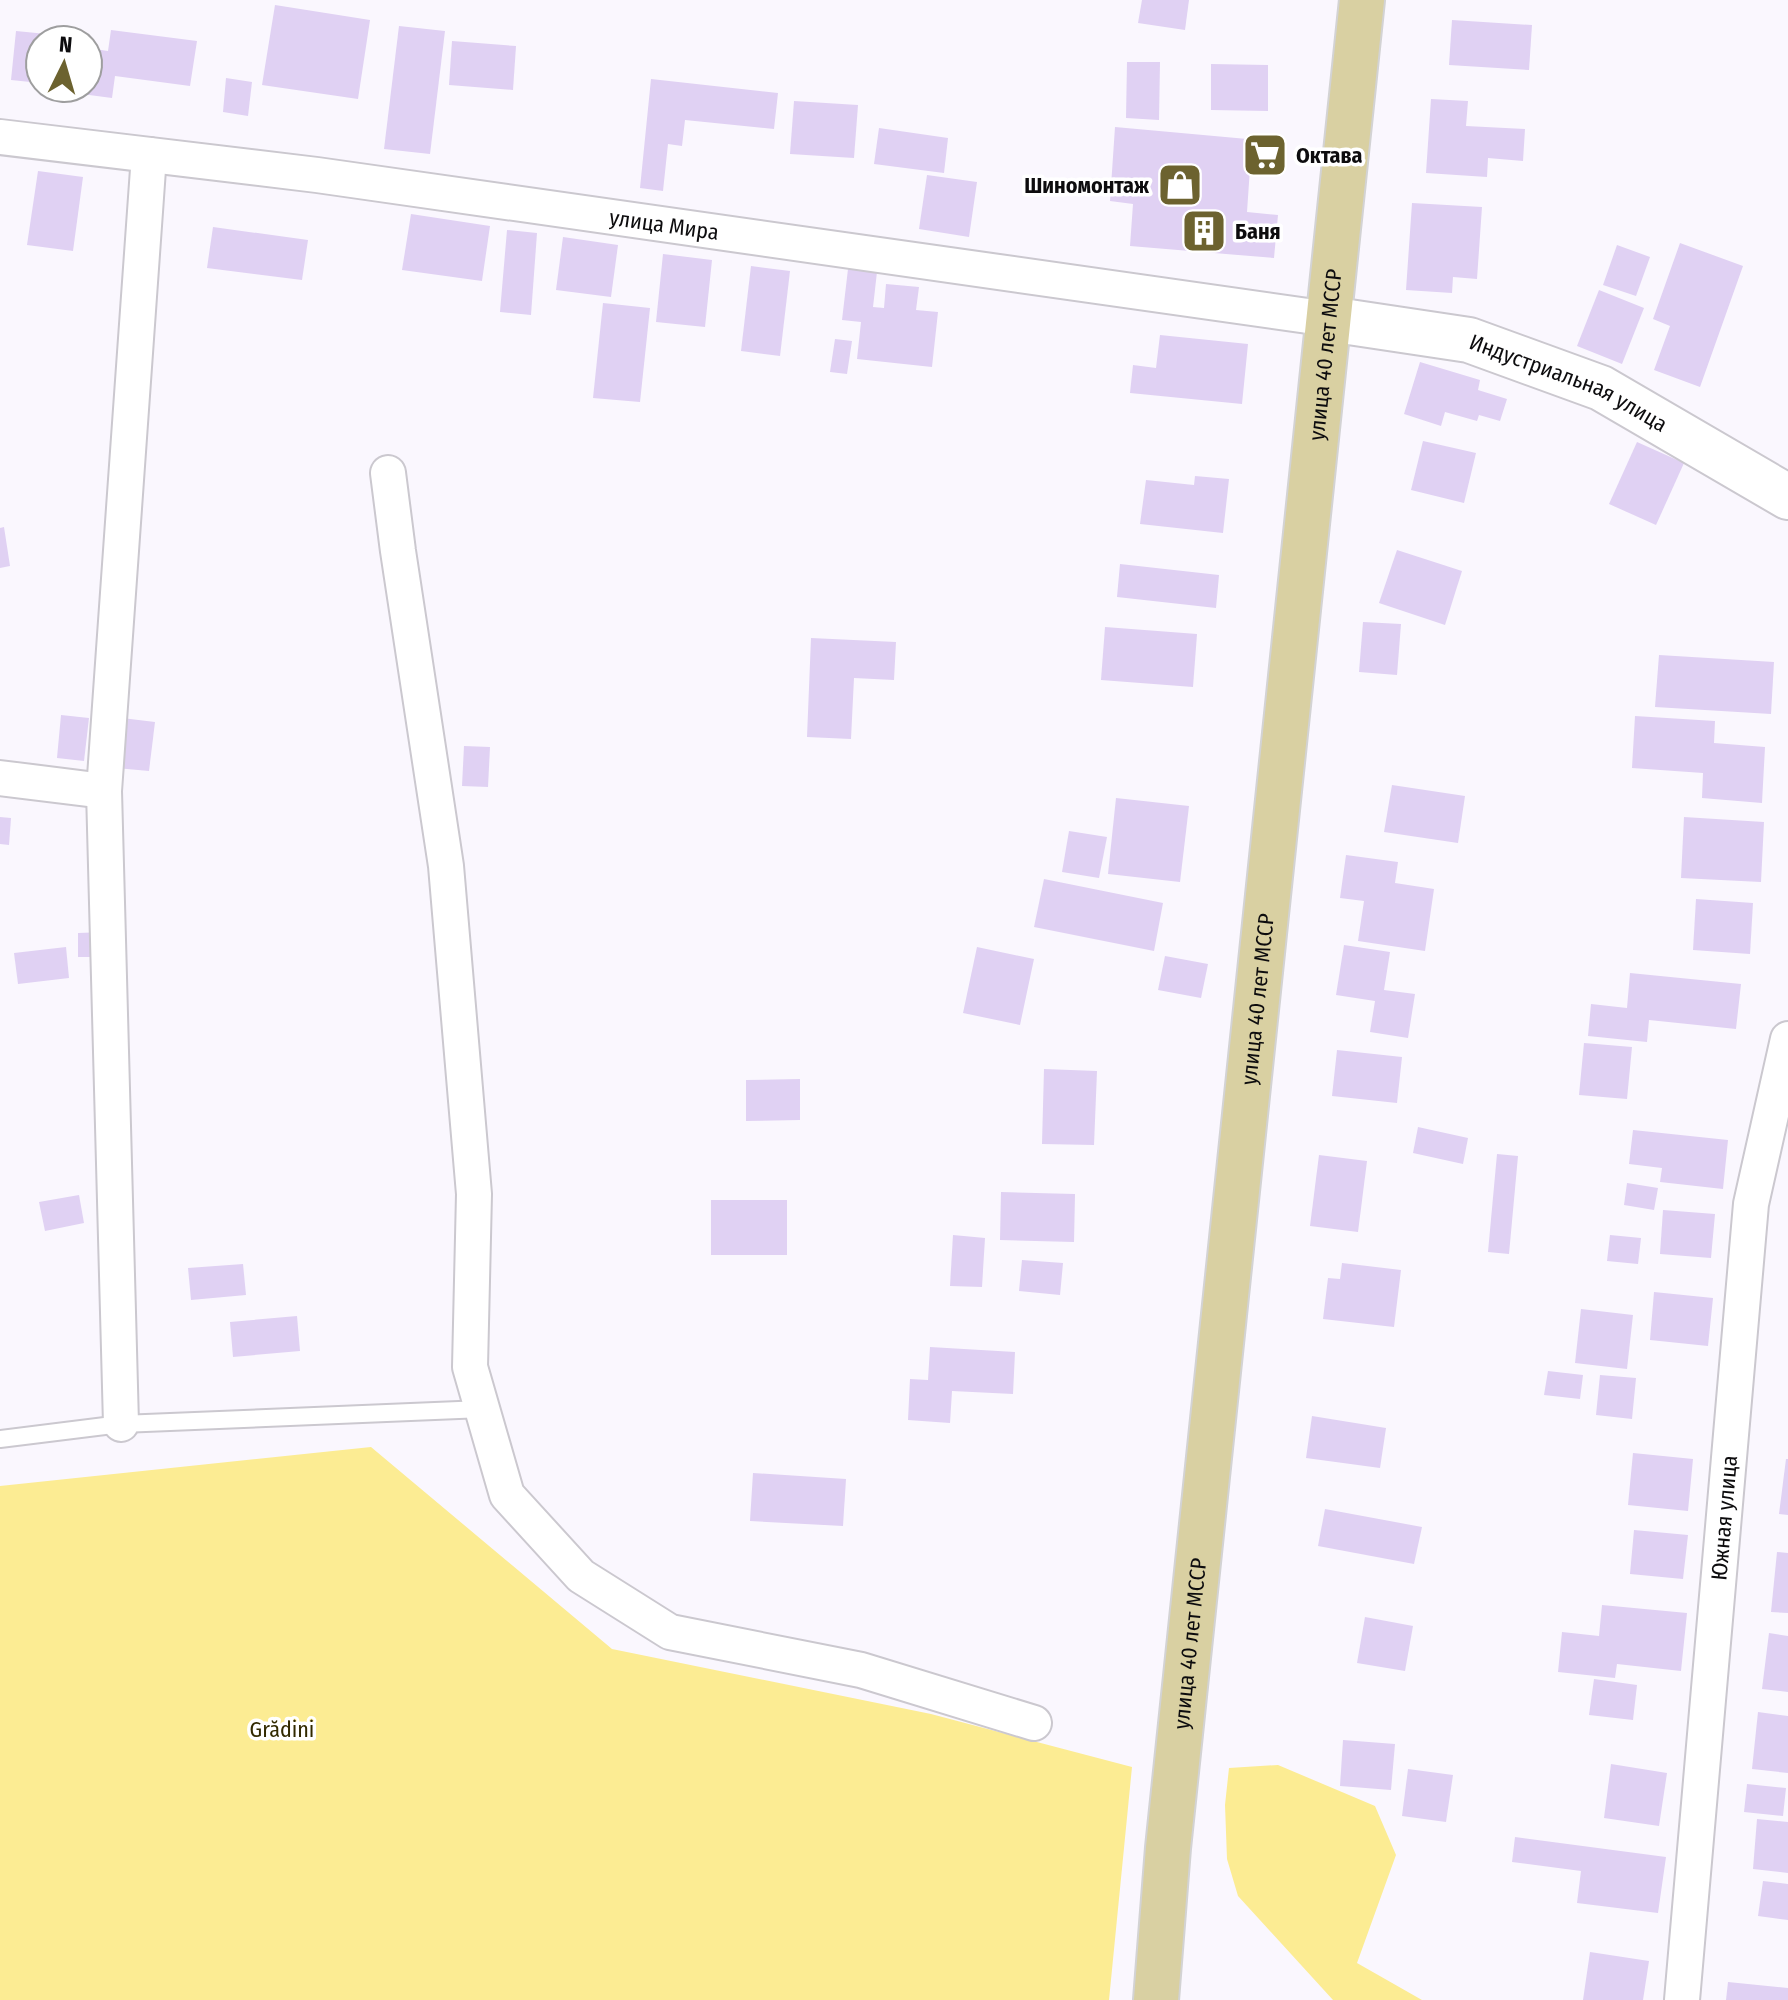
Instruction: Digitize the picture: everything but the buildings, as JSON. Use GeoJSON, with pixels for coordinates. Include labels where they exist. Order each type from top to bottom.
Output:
{"type":"FeatureCollection","features":[{"type":"Feature","properties":{"kind":"main road","name":"улица 40 лет МССР"},"geometry":{"type":"LineString","coordinates":[[1156,2000],[1170,1832],[1362,0]]}},
{"type":"Feature","properties":{"kind":"street","name":"улица Мира"},"geometry":{"type":"LineString","coordinates":[[0,137],[317,175],[1329,319]]}},
{"type":"Feature","properties":{"kind":"street"},"geometry":{"type":"LineString","coordinates":[[121,1424],[104,791],[149,155]]}},
{"type":"Feature","properties":{"kind":"street","name":"Индустриальная улица"},"geometry":{"type":"LineString","coordinates":[[1329,319],[1469,340],[1601,388],[1788,497]]}},
{"type":"Feature","properties":{"kind":"street"},"geometry":{"type":"LineString","coordinates":[[388,473],[446,866],[474,1194],[470,1367],[507,1495],[581,1576],[670,1632],[861,1670],[1034,1723]]}},
{"type":"Feature","properties":{"kind":"street"},"geometry":{"type":"LineString","coordinates":[[0,778],[104,791]]}},
{"type":"Feature","properties":{"kind":"street","name":"Южная улица"},"geometry":{"type":"LineString","coordinates":[[1682,2000],[1751,1204],[1788,1039]]}},
{"type":"Feature","properties":{"kind":"lane"},"geometry":{"type":"LineString","coordinates":[[0,1439],[121,1424],[483,1409]]}},
{"type":"Feature","properties":{"kind":"green space","name":"Grădini"},"geometry":{"type":"Polygon","coordinates":[[[371,1447],[612,1649],[931,1714],[1132,1767],[1109,2000],[0,2000],[0,1486],[371,1447]]]}},
{"type":"Feature","properties":{"kind":"green space"},"geometry":{"type":"Polygon","coordinates":[[[1278,1765],[1375,1806],[1396,1855],[1357,1963],[1422,2000],[1333,2000],[1238,1896],[1227,1859],[1225,1805],[1229,1768],[1278,1765]]]}},
{"type":"Feature","properties":{"kind":"place","name":"Октава"},"geometry":{"type":"Point","coordinates":[1265,155]}},
{"type":"Feature","properties":{"kind":"place","name":"Шиномонтаж"},"geometry":{"type":"Point","coordinates":[1180,185]}},
{"type":"Feature","properties":{"kind":"place","name":"Баня"},"geometry":{"type":"Point","coordinates":[1204,231]}}]}
